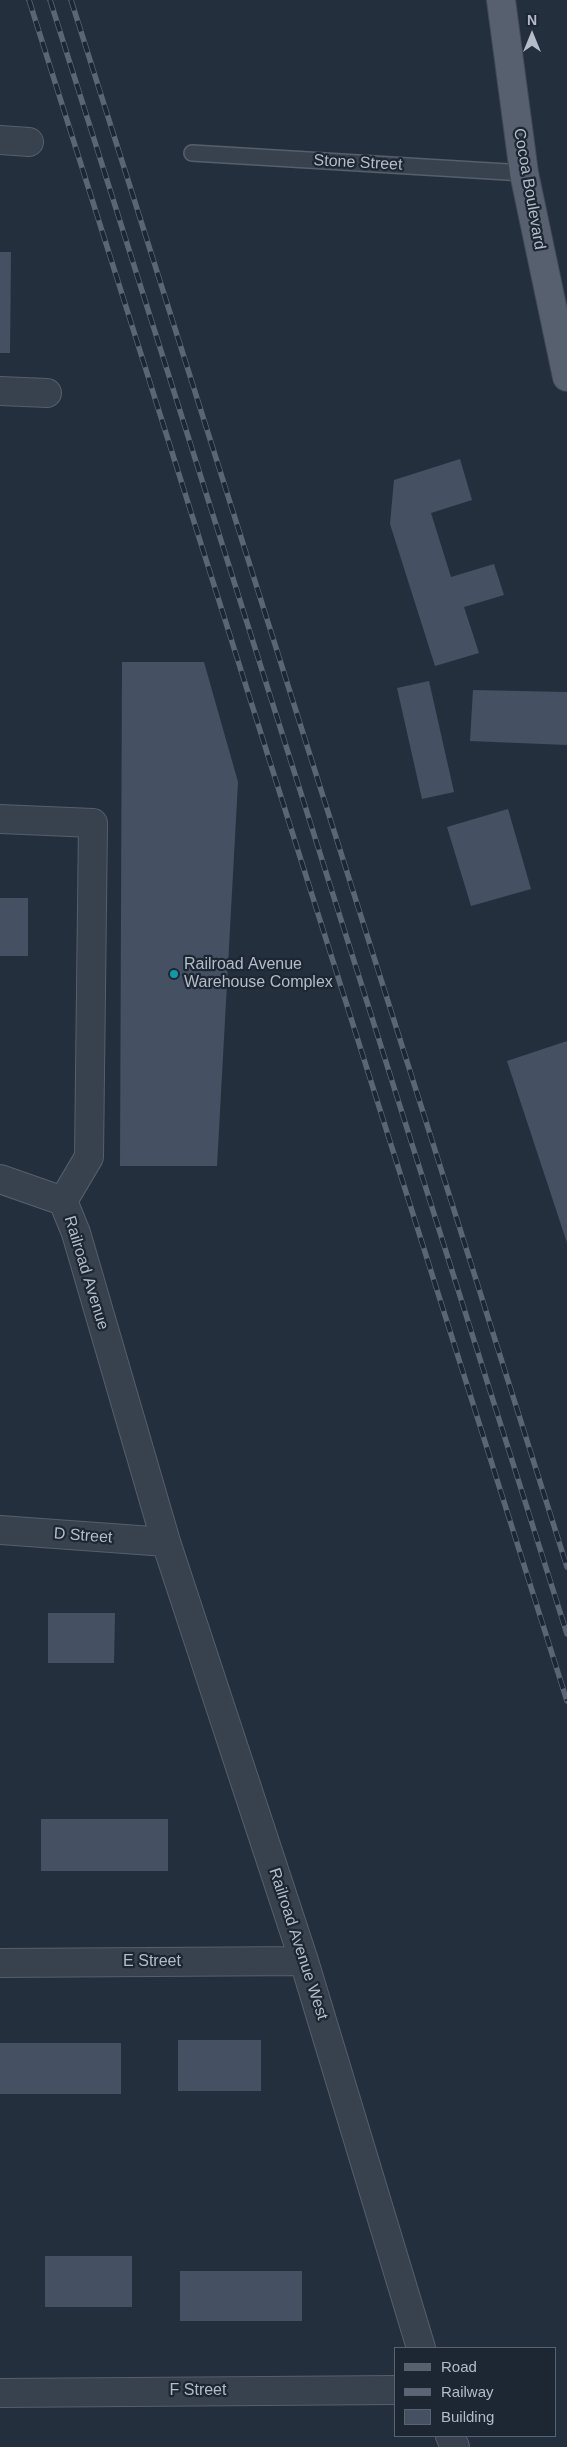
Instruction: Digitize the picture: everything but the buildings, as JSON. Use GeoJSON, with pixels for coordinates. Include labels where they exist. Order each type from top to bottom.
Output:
{"type":"FeatureCollection","features":[{"type":"Feature","properties":{"kind":"main road","name":"Cocoa Boulevard"},"geometry":{"type":"LineString","coordinates":[[501,0],[524,173],[567,377]]}},
{"type":"Feature","properties":{"kind":"street"},"geometry":{"type":"LineString","coordinates":[[0,140],[29,142]]}},
{"type":"Feature","properties":{"kind":"street"},"geometry":{"type":"LineString","coordinates":[[0,390],[47,393]]}},
{"type":"Feature","properties":{"kind":"street","name":"Railroad Avenue"},"geometry":{"type":"LineString","coordinates":[[0,819],[93,823],[89,1157],[63,1201],[76,1233],[166,1542]]}},
{"type":"Feature","properties":{"kind":"street"},"geometry":{"type":"LineString","coordinates":[[0,1179],[63,1201]]}},
{"type":"Feature","properties":{"kind":"street","name":"D Street"},"geometry":{"type":"LineString","coordinates":[[0,1530],[166,1542]]}},
{"type":"Feature","properties":{"kind":"street","name":"Railroad Avenue West"},"geometry":{"type":"LineString","coordinates":[[166,1542],[304,1961],[421,2347]]}},
{"type":"Feature","properties":{"kind":"street","name":"E Street"},"geometry":{"type":"LineString","coordinates":[[0,1963],[304,1961]]}},
{"type":"Feature","properties":{"kind":"street","name":"F Street"},"geometry":{"type":"LineString","coordinates":[[0,2393],[394,2390]]}},
{"type":"Feature","properties":{"kind":"lane","name":"Stone Street"},"geometry":{"type":"LineString","coordinates":[[192,154],[524,173]]}},
{"type":"Feature","properties":{"kind":"railway"},"geometry":{"type":"LineString","coordinates":[[29,0],[567,1701]]}},
{"type":"Feature","properties":{"kind":"railway"},"geometry":{"type":"LineString","coordinates":[[50,0],[567,1634]]}},
{"type":"Feature","properties":{"kind":"railway"},"geometry":{"type":"LineString","coordinates":[[71,0],[567,1567]]}},
{"type":"Feature","properties":{"kind":"place","name":"Railroad Avenue Warehouse Complex"},"geometry":{"type":"Point","coordinates":[174,974]}}]}
